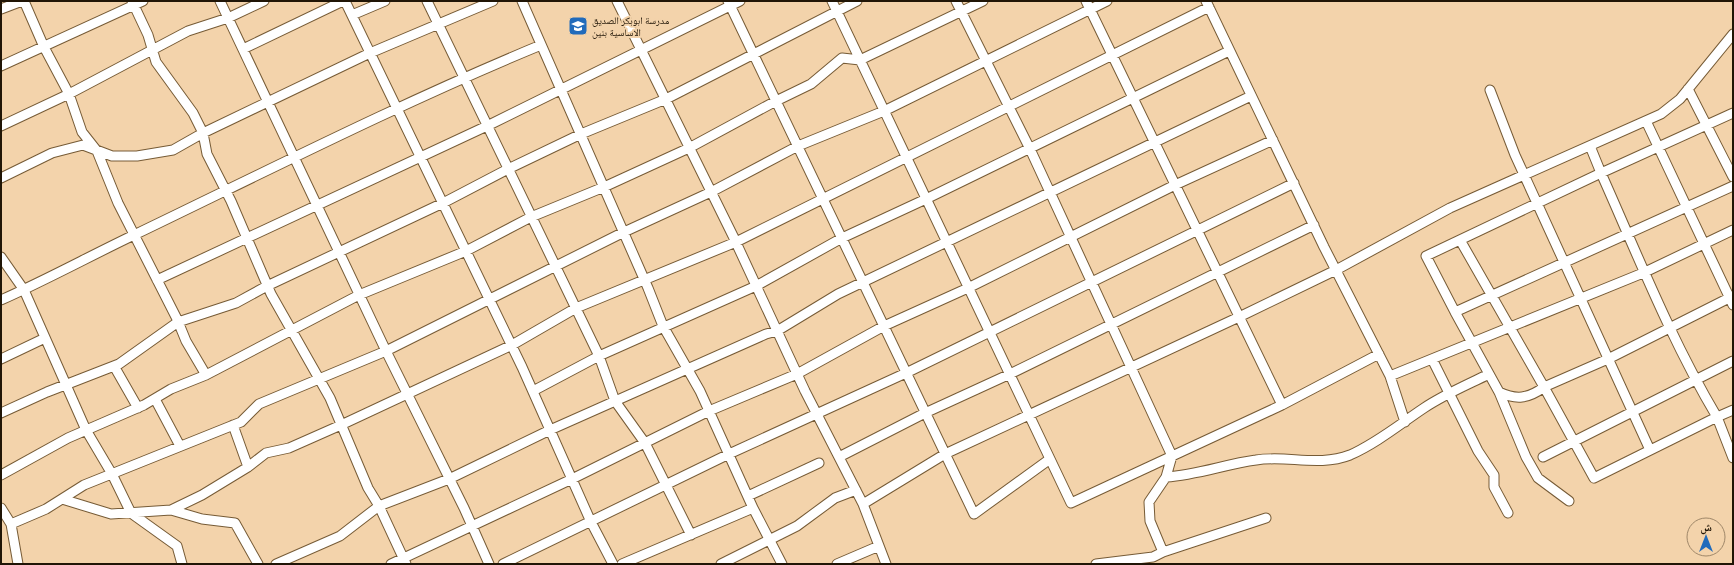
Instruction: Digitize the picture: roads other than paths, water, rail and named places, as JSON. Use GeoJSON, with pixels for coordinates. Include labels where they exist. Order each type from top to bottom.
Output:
{"type":"FeatureCollection","features":[{"type":"Feature","properties":{"kind":"street"},"geometry":{"type":"LineString","coordinates":[[1,9],[23,1],[44,47],[69,94],[82,132],[97,151],[118,203],[178,322],[186,341],[206,376]]}},
{"type":"Feature","properties":{"kind":"street"},"geometry":{"type":"LineString","coordinates":[[1,66],[44,47],[133,3],[143,1]]}},
{"type":"Feature","properties":{"kind":"street"},"geometry":{"type":"LineString","coordinates":[[220,1],[359,295],[472,526],[489,564]]}},
{"type":"Feature","properties":{"kind":"street"},"geometry":{"type":"LineString","coordinates":[[1,126],[69,94],[188,31],[228,18],[264,1]]}},
{"type":"Feature","properties":{"kind":"street"},"geometry":{"type":"LineString","coordinates":[[243,49],[344,1],[512,345],[591,522],[613,564]]}},
{"type":"Feature","properties":{"kind":"street"},"geometry":{"type":"LineString","coordinates":[[352,15],[385,1]]}},
{"type":"Feature","properties":{"kind":"street"},"geometry":{"type":"LineString","coordinates":[[427,1],[599,356],[615,401],[645,443],[691,535]]}},
{"type":"Feature","properties":{"kind":"street"},"geometry":{"type":"LineString","coordinates":[[1,178],[52,153],[83,146],[112,156],[137,156],[173,150],[202,133],[370,53],[493,1]]}},
{"type":"Feature","properties":{"kind":"street"},"geometry":{"type":"LineString","coordinates":[[522,1],[624,232],[663,326],[709,411],[753,508],[782,564]]}},
{"type":"Feature","properties":{"kind":"street"},"geometry":{"type":"LineString","coordinates":[[157,280],[246,237],[487,126],[642,51],[729,3],[740,1]]}},
{"type":"Feature","properties":{"kind":"street"},"geometry":{"type":"LineString","coordinates":[[832,1],[1071,504],[1282,405],[1379,354]]}},
{"type":"Feature","properties":{"kind":"street"},"geometry":{"type":"LineString","coordinates":[[1,413],[66,384],[114,366],[178,322],[236,303],[267,286],[443,203],[508,169],[581,134],[666,99],[857,1]]}},
{"type":"Feature","properties":{"kind":"street"},"geometry":{"type":"LineString","coordinates":[[956,1],[1010,105],[1172,456],[1166,477],[1149,502],[1150,521],[1163,552]]}},
{"type":"Feature","properties":{"kind":"street"},"geometry":{"type":"LineString","coordinates":[[1,475],[68,438],[138,408],[171,389],[206,376],[292,332],[359,295],[466,251],[531,217],[604,187],[690,148],[776,101],[811,84],[842,58],[860,60],[983,1]]}},
{"type":"Feature","properties":{"kind":"street"},"geometry":{"type":"LineString","coordinates":[[11,524],[46,509],[84,485],[241,422],[259,404],[386,351],[489,298],[556,268],[624,232],[712,192],[798,146],[884,111],[986,61],[1088,5],[1107,1]]}},
{"type":"Feature","properties":{"kind":"street"},"geometry":{"type":"LineString","coordinates":[[621,2],[642,51],[736,242],[797,374],[863,504],[886,564]]}},
{"type":"Feature","properties":{"kind":"street"},"geometry":{"type":"LineString","coordinates":[[133,3],[148,35],[156,62],[193,113],[202,133],[207,154],[226,192],[267,286],[330,398],[368,488],[379,506],[404,561]]}},
{"type":"Feature","properties":{"kind":"street"},"geometry":{"type":"LineString","coordinates":[[729,3],[974,514],[1050,459]]}},
{"type":"Feature","properties":{"kind":"street"},"geometry":{"type":"LineString","coordinates":[[171,510],[202,495],[248,467],[266,453],[289,448],[341,425],[512,345],[576,308],[736,242],[906,156],[1112,55],[1207,4],[1336,270],[1390,376],[1405,422]]}},
{"type":"Feature","properties":{"kind":"street"},"geometry":{"type":"LineString","coordinates":[[1088,5],[1282,405]]}},
{"type":"Feature","properties":{"kind":"street"},"geometry":{"type":"LineString","coordinates":[[863,504],[945,454],[1131,368],[1336,270],[1450,208],[1661,114],[1680,99],[1733,34]]}},
{"type":"Feature","properties":{"kind":"street"},"geometry":{"type":"LineString","coordinates":[[1,300],[226,192],[294,157],[463,77],[542,45]]}},
{"type":"Feature","properties":{"kind":"street"},"geometry":{"type":"LineString","coordinates":[[533,391],[599,356],[663,326],[756,286],[842,238],[926,199],[1229,50]]}},
{"type":"Feature","properties":{"kind":"street"},"geometry":{"type":"LineString","coordinates":[[1688,89],[1733,177]]}},
{"type":"Feature","properties":{"kind":"street"},"geometry":{"type":"LineString","coordinates":[[1490,90],[1524,175],[1650,450]]}},
{"type":"Feature","properties":{"kind":"street"},"geometry":{"type":"LineString","coordinates":[[276,564],[340,536],[379,506],[449,479],[550,430],[766,334],[777,331],[838,294],[1251,96]]}},
{"type":"Feature","properties":{"kind":"street"},"geometry":{"type":"LineString","coordinates":[[1568,502],[1538,478],[1526,457],[1499,392],[1426,256],[1733,113]]}},
{"type":"Feature","properties":{"kind":"street"},"geometry":{"type":"LineString","coordinates":[[1499,392],[1511,398],[1526,397],[1535,394],[1544,387],[1608,359],[1670,327],[1732,299],[1703,245],[1646,121]]}},
{"type":"Feature","properties":{"kind":"street"},"geometry":{"type":"LineString","coordinates":[[391,564],[404,561],[472,526],[572,480],[709,411],[797,374],[884,326],[968,288],[1176,185],[1273,140]]}},
{"type":"Feature","properties":{"kind":"street"},"geometry":{"type":"LineString","coordinates":[[1590,146],[1628,233],[1643,273],[1695,381],[1717,417],[1733,457]]}},
{"type":"Feature","properties":{"kind":"street"},"geometry":{"type":"LineString","coordinates":[[503,564],[729,454],[906,373],[989,331],[1294,184]]}},
{"type":"Feature","properties":{"kind":"street"},"geometry":{"type":"LineString","coordinates":[[1455,312],[1733,186]]}},
{"type":"Feature","properties":{"kind":"street"},"geometry":{"type":"LineString","coordinates":[[839,458],[925,413],[1010,374],[1314,225]]}},
{"type":"Feature","properties":{"kind":"street"},"geometry":{"type":"LineString","coordinates":[[1390,376],[1643,273],[1733,230]]}},
{"type":"Feature","properties":{"kind":"street"},"geometry":{"type":"LineString","coordinates":[[1460,240],[1510,326],[1594,478],[1733,410]]}},
{"type":"Feature","properties":{"kind":"street"},"geometry":{"type":"LineString","coordinates":[[1,257],[24,290],[86,430],[112,474],[131,513],[176,546],[182,564]]}},
{"type":"Feature","properties":{"kind":"street"},"geometry":{"type":"LineString","coordinates":[[1,359],[45,338]]}},
{"type":"Feature","properties":{"kind":"street"},"geometry":{"type":"LineString","coordinates":[[1432,358],[1478,451],[1494,475],[1494,487],[1508,513]]}},
{"type":"Feature","properties":{"kind":"street"},"geometry":{"type":"LineString","coordinates":[[1543,457],[1733,361]]}},
{"type":"Feature","properties":{"kind":"street"},"geometry":{"type":"LineString","coordinates":[[114,366],[138,408]]}},
{"type":"Feature","properties":{"kind":"street"},"geometry":{"type":"LineString","coordinates":[[1166,477],[1188,476],[1221,466],[1258,460],[1327,461],[1349,455],[1405,422],[1423,408],[1449,393],[1489,374]]}},
{"type":"Feature","properties":{"kind":"street"},"geometry":{"type":"LineString","coordinates":[[154,399],[180,446]]}},
{"type":"Feature","properties":{"kind":"street"},"geometry":{"type":"LineString","coordinates":[[233,425],[248,467]]}},
{"type":"Feature","properties":{"kind":"street"},"geometry":{"type":"LineString","coordinates":[[748,496],[819,463]]}},
{"type":"Feature","properties":{"kind":"street"},"geometry":{"type":"LineString","coordinates":[[721,564],[797,526],[835,498],[856,490]]}},
{"type":"Feature","properties":{"kind":"street"},"geometry":{"type":"LineString","coordinates":[[62,499],[111,514],[171,510],[202,519],[235,523],[258,564]]}},
{"type":"Feature","properties":{"kind":"street"},"geometry":{"type":"LineString","coordinates":[[1,508],[11,524],[18,564]]}},
{"type":"Feature","properties":{"kind":"street"},"geometry":{"type":"LineString","coordinates":[[622,564],[753,508]]}},
{"type":"Feature","properties":{"kind":"street"},"geometry":{"type":"LineString","coordinates":[[1096,564],[1153,557],[1163,552],[1266,518]]}},
{"type":"Feature","properties":{"kind":"street"},"geometry":{"type":"LineString","coordinates":[[837,564],[879,546]]}},
{"type":"Feature","properties":{"kind":"place","name":"مدرسة ابوبكر الصديق الاساسية بنين"},"geometry":{"type":"Point","coordinates":[578,26]}}]}
